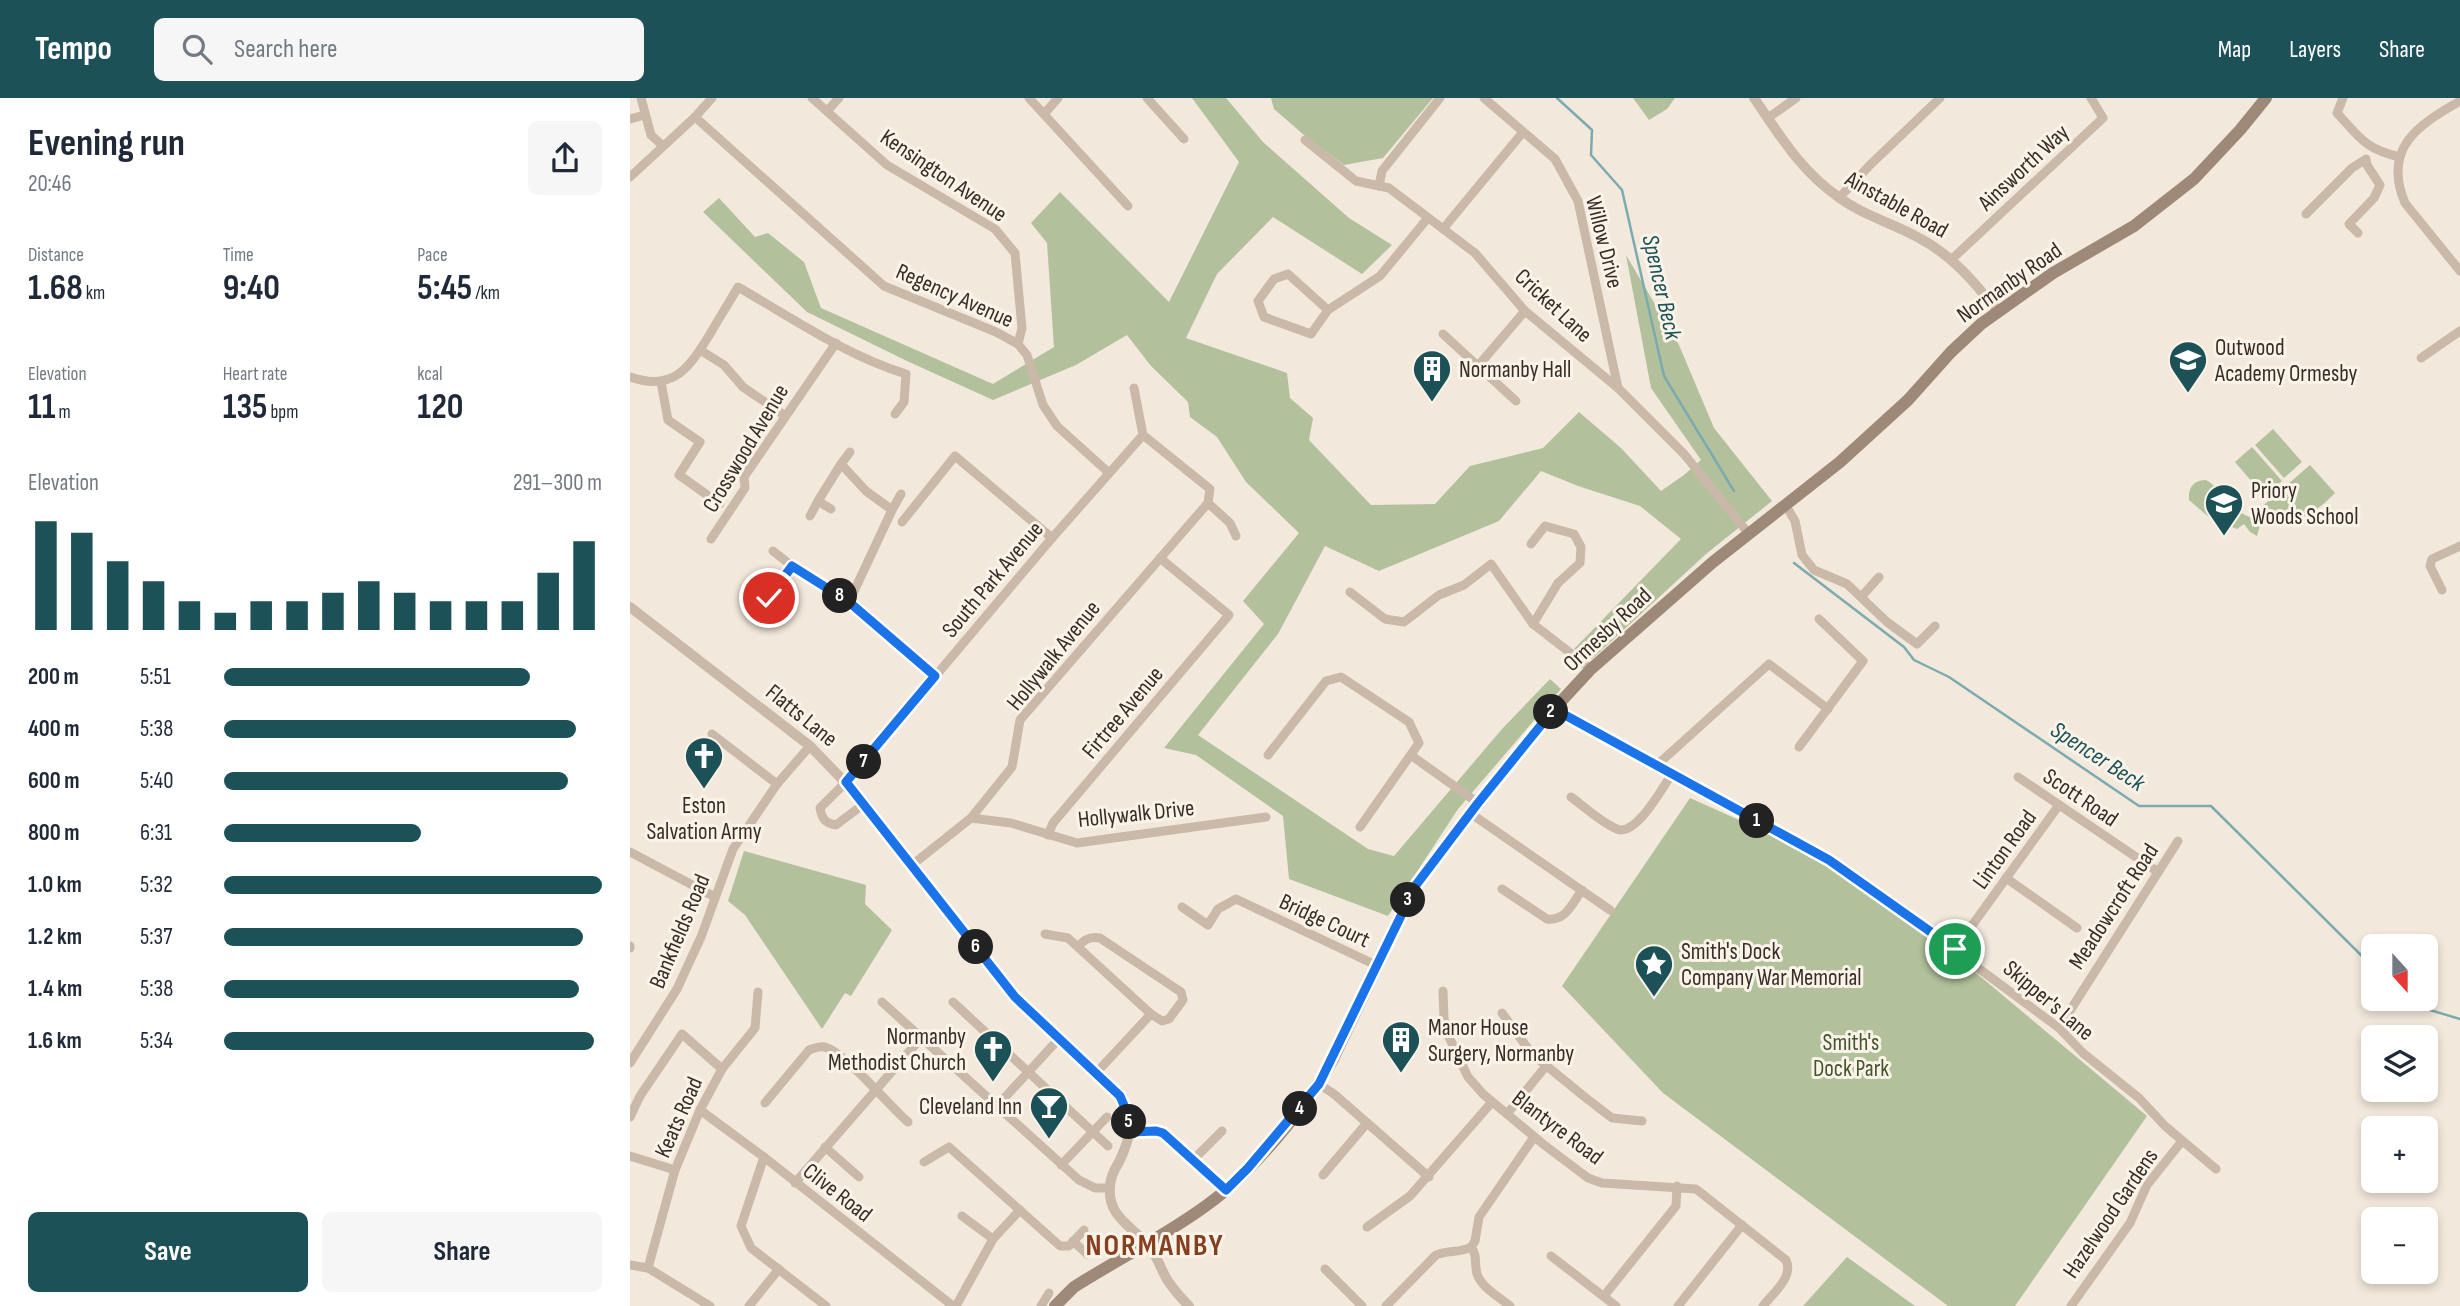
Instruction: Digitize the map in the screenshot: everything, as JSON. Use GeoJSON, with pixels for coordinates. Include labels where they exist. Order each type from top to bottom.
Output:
{"type":"FeatureCollection","features":[{"type":"Feature","properties":{"kind":"main road","name":"Normanby Road"},"geometry":{"type":"LineString","coordinates":[[1749,534],[1840,462],[1908,400],[1951,352],[1997,310],[2053,273],[2134,226],[2194,179],[2266,98]]}},
{"type":"Feature","properties":{"kind":"main road","name":"Ormesby Road"},"geometry":{"type":"LineString","coordinates":[[1055,1306],[1074,1287],[1193,1215],[1226,1190],[1248,1168],[1319,1084],[1378,966],[1406,902],[1429,866],[1474,808],[1554,709],[1591,669],[1749,534]]}},
{"type":"Feature","properties":{"kind":"street"},"geometry":{"type":"LineString","coordinates":[[641,98],[652,135],[663,146]]}},
{"type":"Feature","properties":{"kind":"street"},"geometry":{"type":"LineString","coordinates":[[630,177],[712,98]]}},
{"type":"Feature","properties":{"kind":"street","name":"Kensington Avenue"},"geometry":{"type":"LineString","coordinates":[[813,98],[887,165],[995,229],[1015,253],[1022,328],[1018,344]]}},
{"type":"Feature","properties":{"kind":"street"},"geometry":{"type":"LineString","coordinates":[[827,111],[839,98]]}},
{"type":"Feature","properties":{"kind":"street"},"geometry":{"type":"LineString","coordinates":[[1029,98],[1128,206]]}},
{"type":"Feature","properties":{"kind":"street"},"geometry":{"type":"LineString","coordinates":[[1044,114],[1058,98]]}},
{"type":"Feature","properties":{"kind":"street"},"geometry":{"type":"LineString","coordinates":[[1147,98],[1184,139]]}},
{"type":"Feature","properties":{"kind":"street"},"geometry":{"type":"LineString","coordinates":[[1378,186],[1382,172],[1440,98]]}},
{"type":"Feature","properties":{"kind":"street","name":"Willow Drive"},"geometry":{"type":"LineString","coordinates":[[1484,98],[1555,159],[1578,201],[1618,388]]}},
{"type":"Feature","properties":{"kind":"street","name":"Ainstable Road"},"geometry":{"type":"LineString","coordinates":[[1754,98],[1800,164],[1858,211],[1920,238],[1952,259],[1997,310]]}},
{"type":"Feature","properties":{"kind":"street"},"geometry":{"type":"LineString","coordinates":[[1768,118],[1796,98]]}},
{"type":"Feature","properties":{"kind":"street"},"geometry":{"type":"LineString","coordinates":[[1839,198],[1940,98]]}},
{"type":"Feature","properties":{"kind":"street","name":"Ainsworth Way"},"geometry":{"type":"LineString","coordinates":[[1952,259],[2103,118],[2091,98]]}},
{"type":"Feature","properties":{"kind":"street"},"geometry":{"type":"LineString","coordinates":[[2343,98],[2337,113],[2372,148],[2400,157]]}},
{"type":"Feature","properties":{"kind":"street"},"geometry":{"type":"LineString","coordinates":[[2460,101],[2423,123],[2413,133],[2400,157],[2398,181],[2405,203],[2460,271]]}},
{"type":"Feature","properties":{"kind":"street"},"geometry":{"type":"LineString","coordinates":[[630,119],[645,115]]}},
{"type":"Feature","properties":{"kind":"street","name":"Regency Avenue"},"geometry":{"type":"LineString","coordinates":[[695,117],[884,286],[996,332],[1018,344],[1027,355],[1043,405],[1057,426],[1108,472]]}},
{"type":"Feature","properties":{"kind":"street"},"geometry":{"type":"LineString","coordinates":[[1443,229],[1523,132]]}},
{"type":"Feature","properties":{"kind":"street","name":"Cricket Lane"},"geometry":{"type":"LineString","coordinates":[[1305,140],[1356,181],[1389,188],[1475,253],[1525,311],[1618,388],[1684,454],[1749,534]]}},
{"type":"Feature","properties":{"kind":"street"},"geometry":{"type":"LineString","coordinates":[[2306,214],[2352,168],[2366,159],[2372,148]]}},
{"type":"Feature","properties":{"kind":"street"},"geometry":{"type":"LineString","coordinates":[[2358,233],[2349,225],[2374,198],[2380,185],[2366,159]]}},
{"type":"Feature","properties":{"kind":"street"},"geometry":{"type":"LineString","coordinates":[[1328,310],[1288,274],[1274,279],[1258,302],[1264,317],[1311,334],[1328,310],[1380,276],[1427,219]]}},
{"type":"Feature","properties":{"kind":"street"},"geometry":{"type":"LineString","coordinates":[[630,377],[646,383],[661,382],[684,371],[700,350],[738,287],[836,343],[884,367],[906,374],[904,402],[895,414]]}},
{"type":"Feature","properties":{"kind":"street"},"geometry":{"type":"LineString","coordinates":[[1478,366],[1525,311]]}},
{"type":"Feature","properties":{"kind":"street"},"geometry":{"type":"LineString","coordinates":[[2421,358],[2460,331]]}},
{"type":"Feature","properties":{"kind":"street"},"geometry":{"type":"LineString","coordinates":[[1443,334],[1516,401]]}},
{"type":"Feature","properties":{"kind":"street","name":"Crosswood Avenue"},"geometry":{"type":"LineString","coordinates":[[711,540],[745,488],[744,477],[784,415],[836,343]]}},
{"type":"Feature","properties":{"kind":"street"},"geometry":{"type":"LineString","coordinates":[[700,350],[724,365],[743,387],[784,415]]}},
{"type":"Feature","properties":{"kind":"street","name":"Crosswood Avenue"},"geometry":{"type":"LineString","coordinates":[[661,382],[668,420],[700,442],[679,475],[720,504]]}},
{"type":"Feature","properties":{"kind":"street"},"geometry":{"type":"LineString","coordinates":[[1134,388],[1143,435],[1210,489],[1208,503],[1230,523],[1236,536]]}},
{"type":"Feature","properties":{"kind":"street","name":"South Park Avenue"},"geometry":{"type":"LineString","coordinates":[[865,803],[836,825],[829,824],[821,817],[820,808],[846,782],[1108,472],[1143,435]]}},
{"type":"Feature","properties":{"kind":"street"},"geometry":{"type":"LineString","coordinates":[[810,516],[850,452]]}},
{"type":"Feature","properties":{"kind":"street"},"geometry":{"type":"LineString","coordinates":[[902,522],[955,456],[1052,538]]}},
{"type":"Feature","properties":{"kind":"street"},"geometry":{"type":"LineString","coordinates":[[841,464],[866,491],[892,510]]}},
{"type":"Feature","properties":{"kind":"street"},"geometry":{"type":"LineString","coordinates":[[849,602],[901,494]]}},
{"type":"Feature","properties":{"kind":"street"},"geometry":{"type":"LineString","coordinates":[[818,501],[831,509]]}},
{"type":"Feature","properties":{"kind":"street","name":"Hollywalk Avenue"},"geometry":{"type":"LineString","coordinates":[[912,865],[971,818],[1012,766],[1020,720],[1208,503]]}},
{"type":"Feature","properties":{"kind":"street"},"geometry":{"type":"LineString","coordinates":[[1786,506],[1795,521],[1802,555],[1814,570],[1847,584],[1887,622],[1917,643],[1935,626]]}},
{"type":"Feature","properties":{"kind":"street"},"geometry":{"type":"LineString","coordinates":[[1531,544],[1545,526],[1574,534],[1581,547],[1580,564],[1558,583],[1533,624]]}},
{"type":"Feature","properties":{"kind":"street"},"geometry":{"type":"LineString","coordinates":[[2442,590],[2430,566],[2432,559],[2460,546]]}},
{"type":"Feature","properties":{"kind":"street"},"geometry":{"type":"LineString","coordinates":[[773,551],[849,602],[935,676]]}},
{"type":"Feature","properties":{"kind":"street","name":"Firtree Avenue"},"geometry":{"type":"LineString","coordinates":[[1048,835],[1053,823],[1228,615],[1160,558]]}},
{"type":"Feature","properties":{"kind":"street"},"geometry":{"type":"LineString","coordinates":[[1350,592],[1385,619],[1404,622],[1439,595],[1464,585],[1491,564],[1533,624],[1591,669]]}},
{"type":"Feature","properties":{"kind":"street"},"geometry":{"type":"LineString","coordinates":[[789,611],[769,598],[792,566]]}},
{"type":"Feature","properties":{"kind":"street"},"geometry":{"type":"LineString","coordinates":[[1862,596],[1879,577]]}},
{"type":"Feature","properties":{"kind":"street","name":"Flatts Lane"},"geometry":{"type":"LineString","coordinates":[[630,607],[810,746],[846,782],[1015,997],[1120,1096],[1131,1132]]}},
{"type":"Feature","properties":{"kind":"street"},"geometry":{"type":"LineString","coordinates":[[1799,747],[1863,661],[1819,619]]}},
{"type":"Feature","properties":{"kind":"street"},"geometry":{"type":"LineString","coordinates":[[1657,765],[1769,664],[1828,709]]}},
{"type":"Feature","properties":{"kind":"street"},"geometry":{"type":"LineString","coordinates":[[1268,755],[1326,681],[1341,677],[1409,722],[1419,743],[1360,827]]}},
{"type":"Feature","properties":{"kind":"street","name":"Skipper's Lane"},"geometry":{"type":"LineString","coordinates":[[1554,709],[1829,860],[1955,949],[2059,1028],[2083,1053],[2139,1098],[2165,1126],[2216,1169]]}},
{"type":"Feature","properties":{"kind":"street"},"geometry":{"type":"LineString","coordinates":[[712,734],[777,784]]}},
{"type":"Feature","properties":{"kind":"street","name":"Bankfields Road"},"geometry":{"type":"LineString","coordinates":[[630,1063],[677,989],[733,849],[777,784],[810,746]]}},
{"type":"Feature","properties":{"kind":"street"},"geometry":{"type":"LineString","coordinates":[[1412,756],[1474,808],[1610,909]]}},
{"type":"Feature","properties":{"kind":"street"},"geometry":{"type":"LineString","coordinates":[[1571,797],[1614,828],[1627,830],[1637,824],[1672,774]]}},
{"type":"Feature","properties":{"kind":"street","name":"Scott Road"},"geometry":{"type":"LineString","coordinates":[[2018,777],[2158,872]]}},
{"type":"Feature","properties":{"kind":"street","name":"Linton Road"},"geometry":{"type":"LineString","coordinates":[[1955,949],[2059,805]]}},
{"type":"Feature","properties":{"kind":"street","name":"Hollywalk Drive"},"geometry":{"type":"LineString","coordinates":[[971,818],[1011,823],[1077,842],[1266,817]]}},
{"type":"Feature","properties":{"kind":"street","name":"Meadowcroft Road"},"geometry":{"type":"LineString","coordinates":[[2059,1028],[2178,841]]}},
{"type":"Feature","properties":{"kind":"street"},"geometry":{"type":"LineString","coordinates":[[630,852],[715,897]]}},
{"type":"Feature","properties":{"kind":"street"},"geometry":{"type":"LineString","coordinates":[[2006,878],[2077,928]]}},
{"type":"Feature","properties":{"kind":"street"},"geometry":{"type":"LineString","coordinates":[[1502,889],[1547,919],[1553,920],[1564,915],[1582,890]]}},
{"type":"Feature","properties":{"kind":"street","name":"Bridge Court"},"geometry":{"type":"LineString","coordinates":[[1182,906],[1208,925],[1218,909],[1236,899],[1378,966]]}},
{"type":"Feature","properties":{"kind":"street"},"geometry":{"type":"LineString","coordinates":[[1045,934],[1068,938],[1151,1014],[1162,1021],[1168,1019],[1183,1000],[1181,992],[1100,938],[1084,939],[1078,947]]}},
{"type":"Feature","properties":{"kind":"street","name":"Blantyre Road"},"geometry":{"type":"LineString","coordinates":[[1443,991],[1448,1035],[1468,1077],[1492,1102],[1534,1137],[1588,1178],[1602,1183],[1696,1189],[1786,1260],[1789,1266],[1788,1275],[1763,1306]]}},
{"type":"Feature","properties":{"kind":"street","name":"Keats Road"},"geometry":{"type":"LineString","coordinates":[[648,1268],[675,1170],[700,1110],[722,1069],[755,1028],[758,992]]}},
{"type":"Feature","properties":{"kind":"street"},"geometry":{"type":"LineString","coordinates":[[882,1002],[1061,1165],[1088,1186],[1109,1188]]}},
{"type":"Feature","properties":{"kind":"street"},"geometry":{"type":"LineString","coordinates":[[953,1002],[1108,1146]]}},
{"type":"Feature","properties":{"kind":"street"},"geometry":{"type":"LineString","coordinates":[[1502,1013],[1532,1054],[1612,1118],[1642,1121]]}},
{"type":"Feature","properties":{"kind":"street"},"geometry":{"type":"LineString","coordinates":[[1097,1072],[1151,1014]]}},
{"type":"Feature","properties":{"kind":"street"},"geometry":{"type":"LineString","coordinates":[[630,1117],[640,1096],[682,1034],[722,1069]]}},
{"type":"Feature","properties":{"kind":"street"},"geometry":{"type":"LineString","coordinates":[[794,1183],[921,1038]]}},
{"type":"Feature","properties":{"kind":"street"},"geometry":{"type":"LineString","coordinates":[[997,1106],[1054,1044]]}},
{"type":"Feature","properties":{"kind":"street"},"geometry":{"type":"LineString","coordinates":[[765,1103],[809,1050],[827,1048],[870,1082],[908,1122]]}},
{"type":"Feature","properties":{"kind":"street"},"geometry":{"type":"LineString","coordinates":[[1507,1114],[1546,1066]]}},
{"type":"Feature","properties":{"kind":"street"},"geometry":{"type":"LineString","coordinates":[[1319,1084],[1335,1094],[1429,1177]]}},
{"type":"Feature","properties":{"kind":"street"},"geometry":{"type":"LineString","coordinates":[[1367,1227],[1410,1196],[1429,1177],[1492,1102]]}},
{"type":"Feature","properties":{"kind":"street","name":"Clive Road"},"geometry":{"type":"LineString","coordinates":[[700,1110],[955,1306]]}},
{"type":"Feature","properties":{"kind":"street"},"geometry":{"type":"LineString","coordinates":[[1061,1165],[1107,1117]]}},
{"type":"Feature","properties":{"kind":"street"},"geometry":{"type":"LineString","coordinates":[[1324,1175],[1367,1123]]}},
{"type":"Feature","properties":{"kind":"street"},"geometry":{"type":"LineString","coordinates":[[1189,1306],[1167,1280],[1153,1251],[1113,1210],[1109,1188],[1112,1176],[1131,1132],[1156,1131],[1163,1133],[1226,1190]]}},
{"type":"Feature","properties":{"kind":"street"},"geometry":{"type":"LineString","coordinates":[[1193,1160],[1222,1131]]}},
{"type":"Feature","properties":{"kind":"street"},"geometry":{"type":"LineString","coordinates":[[1392,1304],[1436,1255],[1471,1247],[1475,1241],[1479,1216],[1534,1137]]}},
{"type":"Feature","properties":{"kind":"street","name":"Hazelwood Gardens"},"geometry":{"type":"LineString","coordinates":[[2071,1306],[2130,1223],[2147,1185],[2182,1141]]}},
{"type":"Feature","properties":{"kind":"street"},"geometry":{"type":"LineString","coordinates":[[825,1147],[859,1177]]}},
{"type":"Feature","properties":{"kind":"street"},"geometry":{"type":"LineString","coordinates":[[924,1161],[949,1147],[1060,1247],[1071,1243],[1084,1230]]}},
{"type":"Feature","properties":{"kind":"street"},"geometry":{"type":"LineString","coordinates":[[630,1156],[675,1170]]}},
{"type":"Feature","properties":{"kind":"street"},"geometry":{"type":"LineString","coordinates":[[764,1157],[741,1226],[751,1248],[826,1306]]}},
{"type":"Feature","properties":{"kind":"street"},"geometry":{"type":"LineString","coordinates":[[1604,1296],[1676,1206],[1677,1186]]}},
{"type":"Feature","properties":{"kind":"street"},"geometry":{"type":"LineString","coordinates":[[955,1306],[993,1239],[1020,1210]]}},
{"type":"Feature","properties":{"kind":"street"},"geometry":{"type":"LineString","coordinates":[[962,1216],[993,1239]]}},
{"type":"Feature","properties":{"kind":"street"},"geometry":{"type":"LineString","coordinates":[[1678,1306],[1742,1225]]}},
{"type":"Feature","properties":{"kind":"street"},"geometry":{"type":"LineString","coordinates":[[1071,1243],[1087,1254]]}},
{"type":"Feature","properties":{"kind":"street"},"geometry":{"type":"LineString","coordinates":[[1471,1247],[1476,1253],[1477,1274],[1483,1284],[1510,1306]]}},
{"type":"Feature","properties":{"kind":"street"},"geometry":{"type":"LineString","coordinates":[[1551,1256],[1616,1306]]}},
{"type":"Feature","properties":{"kind":"street"},"geometry":{"type":"LineString","coordinates":[[630,1265],[648,1268],[709,1306]]}},
{"type":"Feature","properties":{"kind":"street"},"geometry":{"type":"LineString","coordinates":[[749,1306],[779,1269]]}},
{"type":"Feature","properties":{"kind":"street"},"geometry":{"type":"LineString","coordinates":[[1325,1269],[1362,1306]]}},
{"type":"Feature","properties":{"kind":"street"},"geometry":{"type":"LineString","coordinates":[[1041,1306],[1049,1293]]}},
{"type":"Feature","properties":{"kind":"green space"},"geometry":{"type":"Polygon","coordinates":[[[1192,98],[1226,98],[1263,142],[1349,218],[1392,245],[1362,274],[1273,217],[1217,274],[1186,338],[1287,373],[1290,398],[1313,418],[1309,440],[1371,505],[1435,504],[1470,466],[1543,448],[1579,412],[1621,448],[1661,491],[1701,460],[1651,388],[1626,255],[1679,345],[1714,428],[1772,501],[1706,554],[1592,659],[1574,649],[1681,539],[1640,506],[1541,471],[1499,521],[1379,571],[1325,546],[1278,634],[1198,735],[1368,849],[1394,856],[1502,729],[1550,679],[1561,689],[1458,809],[1388,916],[1289,879],[1283,816],[1196,755],[1164,748],[1264,624],[1243,601],[1299,533],[1246,482],[1217,437],[1190,417],[1188,402],[1151,366],[1127,335],[1076,365],[993,400],[807,312],[703,212],[719,198],[755,237],[768,233],[804,262],[821,308],[993,384],[1054,347],[1047,243],[1031,223],[1060,192],[1169,302],[1239,162],[1192,98]]]}},
{"type":"Feature","properties":{"kind":"green space"},"geometry":{"type":"Polygon","coordinates":[[[1271,98],[1433,98],[1383,158],[1344,165],[1274,109],[1271,98]]]}},
{"type":"Feature","properties":{"kind":"green space"},"geometry":{"type":"Polygon","coordinates":[[[1633,98],[1675,98],[1667,109],[1649,120],[1633,98]]]}},
{"type":"Feature","properties":{"kind":"green space"},"geometry":{"type":"Polygon","coordinates":[[[2273,429],[2302,462],[2284,478],[2255,445],[2273,429]]]}},
{"type":"Feature","properties":{"kind":"green space"},"geometry":{"type":"Polygon","coordinates":[[[2252,447],[2282,481],[2264,496],[2235,462],[2252,447]]]}},
{"type":"Feature","properties":{"kind":"green space"},"geometry":{"type":"Polygon","coordinates":[[[2310,465],[2335,493],[2301,518],[2260,525],[2257,536],[2244,524],[2237,529],[2210,518],[2189,500],[2192,486],[2198,481],[2206,480],[2237,510],[2250,517],[2310,465]]]}},
{"type":"Feature","properties":{"kind":"green space","name":"Smith's Dock Park"},"geometry":{"type":"Polygon","coordinates":[[[1690,798],[1823,858],[1957,957],[2147,1116],[2015,1306],[1948,1306],[1663,1093],[1562,986],[1690,798]]]}},
{"type":"Feature","properties":{"kind":"green space"},"geometry":{"type":"Polygon","coordinates":[[[744,851],[866,885],[865,904],[892,930],[851,996],[845,993],[822,1029],[745,915],[728,901],[744,851]]]}},
{"type":"Feature","properties":{"kind":"green space"},"geometry":{"type":"Polygon","coordinates":[[[1847,1257],[1915,1306],[1803,1306],[1847,1257]]]}},
{"type":"Feature","properties":{"kind":"waterway","name":"Spencer Beck"},"geometry":{"type":"LineString","coordinates":[[1557,98],[1592,130],[1591,155],[1622,190],[1664,376],[1734,491]]}},
{"type":"Feature","properties":{"kind":"waterway","name":"Spencer Beck"},"geometry":{"type":"LineString","coordinates":[[1794,563],[1904,647],[1914,660],[1949,677],[2139,806],[2211,806],[2361,955]]}},
{"type":"Feature","properties":{"kind":"waterway","name":"Spencer Beck"},"geometry":{"type":"LineString","coordinates":[[2437,1012],[2460,1019]]}},
{"type":"Feature","properties":{"kind":"place","name":"Outwood Academy Ormesby"},"geometry":{"type":"Point","coordinates":[2188,394]}},
{"type":"Feature","properties":{"kind":"place","name":"Normanby Hall"},"geometry":{"type":"Point","coordinates":[1432,403]}},
{"type":"Feature","properties":{"kind":"place","name":"Priory Woods School"},"geometry":{"type":"Point","coordinates":[2224,537]}},
{"type":"Feature","properties":{"kind":"place","name":"Eston Salvation Army"},"geometry":{"type":"Point","coordinates":[704,790]}},
{"type":"Feature","properties":{"kind":"place","name":"Smith's Dock Company War Memorial"},"geometry":{"type":"Point","coordinates":[1654,998]}},
{"type":"Feature","properties":{"kind":"place","name":"Manor House Surgery, Normanby"},"geometry":{"type":"Point","coordinates":[1401,1074]}},
{"type":"Feature","properties":{"kind":"place","name":"Normanby Methodist Church"},"geometry":{"type":"Point","coordinates":[993,1083]}},
{"type":"Feature","properties":{"kind":"place","name":"Cleveland Inn"},"geometry":{"type":"Point","coordinates":[1049,1140]}},
{"type":"Feature","properties":{"kind":"district","name":"NORMANBY"},"geometry":{"type":"Point","coordinates":[1155,1245]}},
{"type":"Feature","properties":{"kind":"route"},"geometry":{"type":"LineString","coordinates":[[769,598],[792,566],[849,602],[935,676],[846,782],[1015,997],[1120,1096],[1131,1132],[1163,1133],[1226,1190],[1292,1118],[1319,1084],[1416,885],[1508,764],[1554,709],[1829,860],[1955,949]]}}]}
